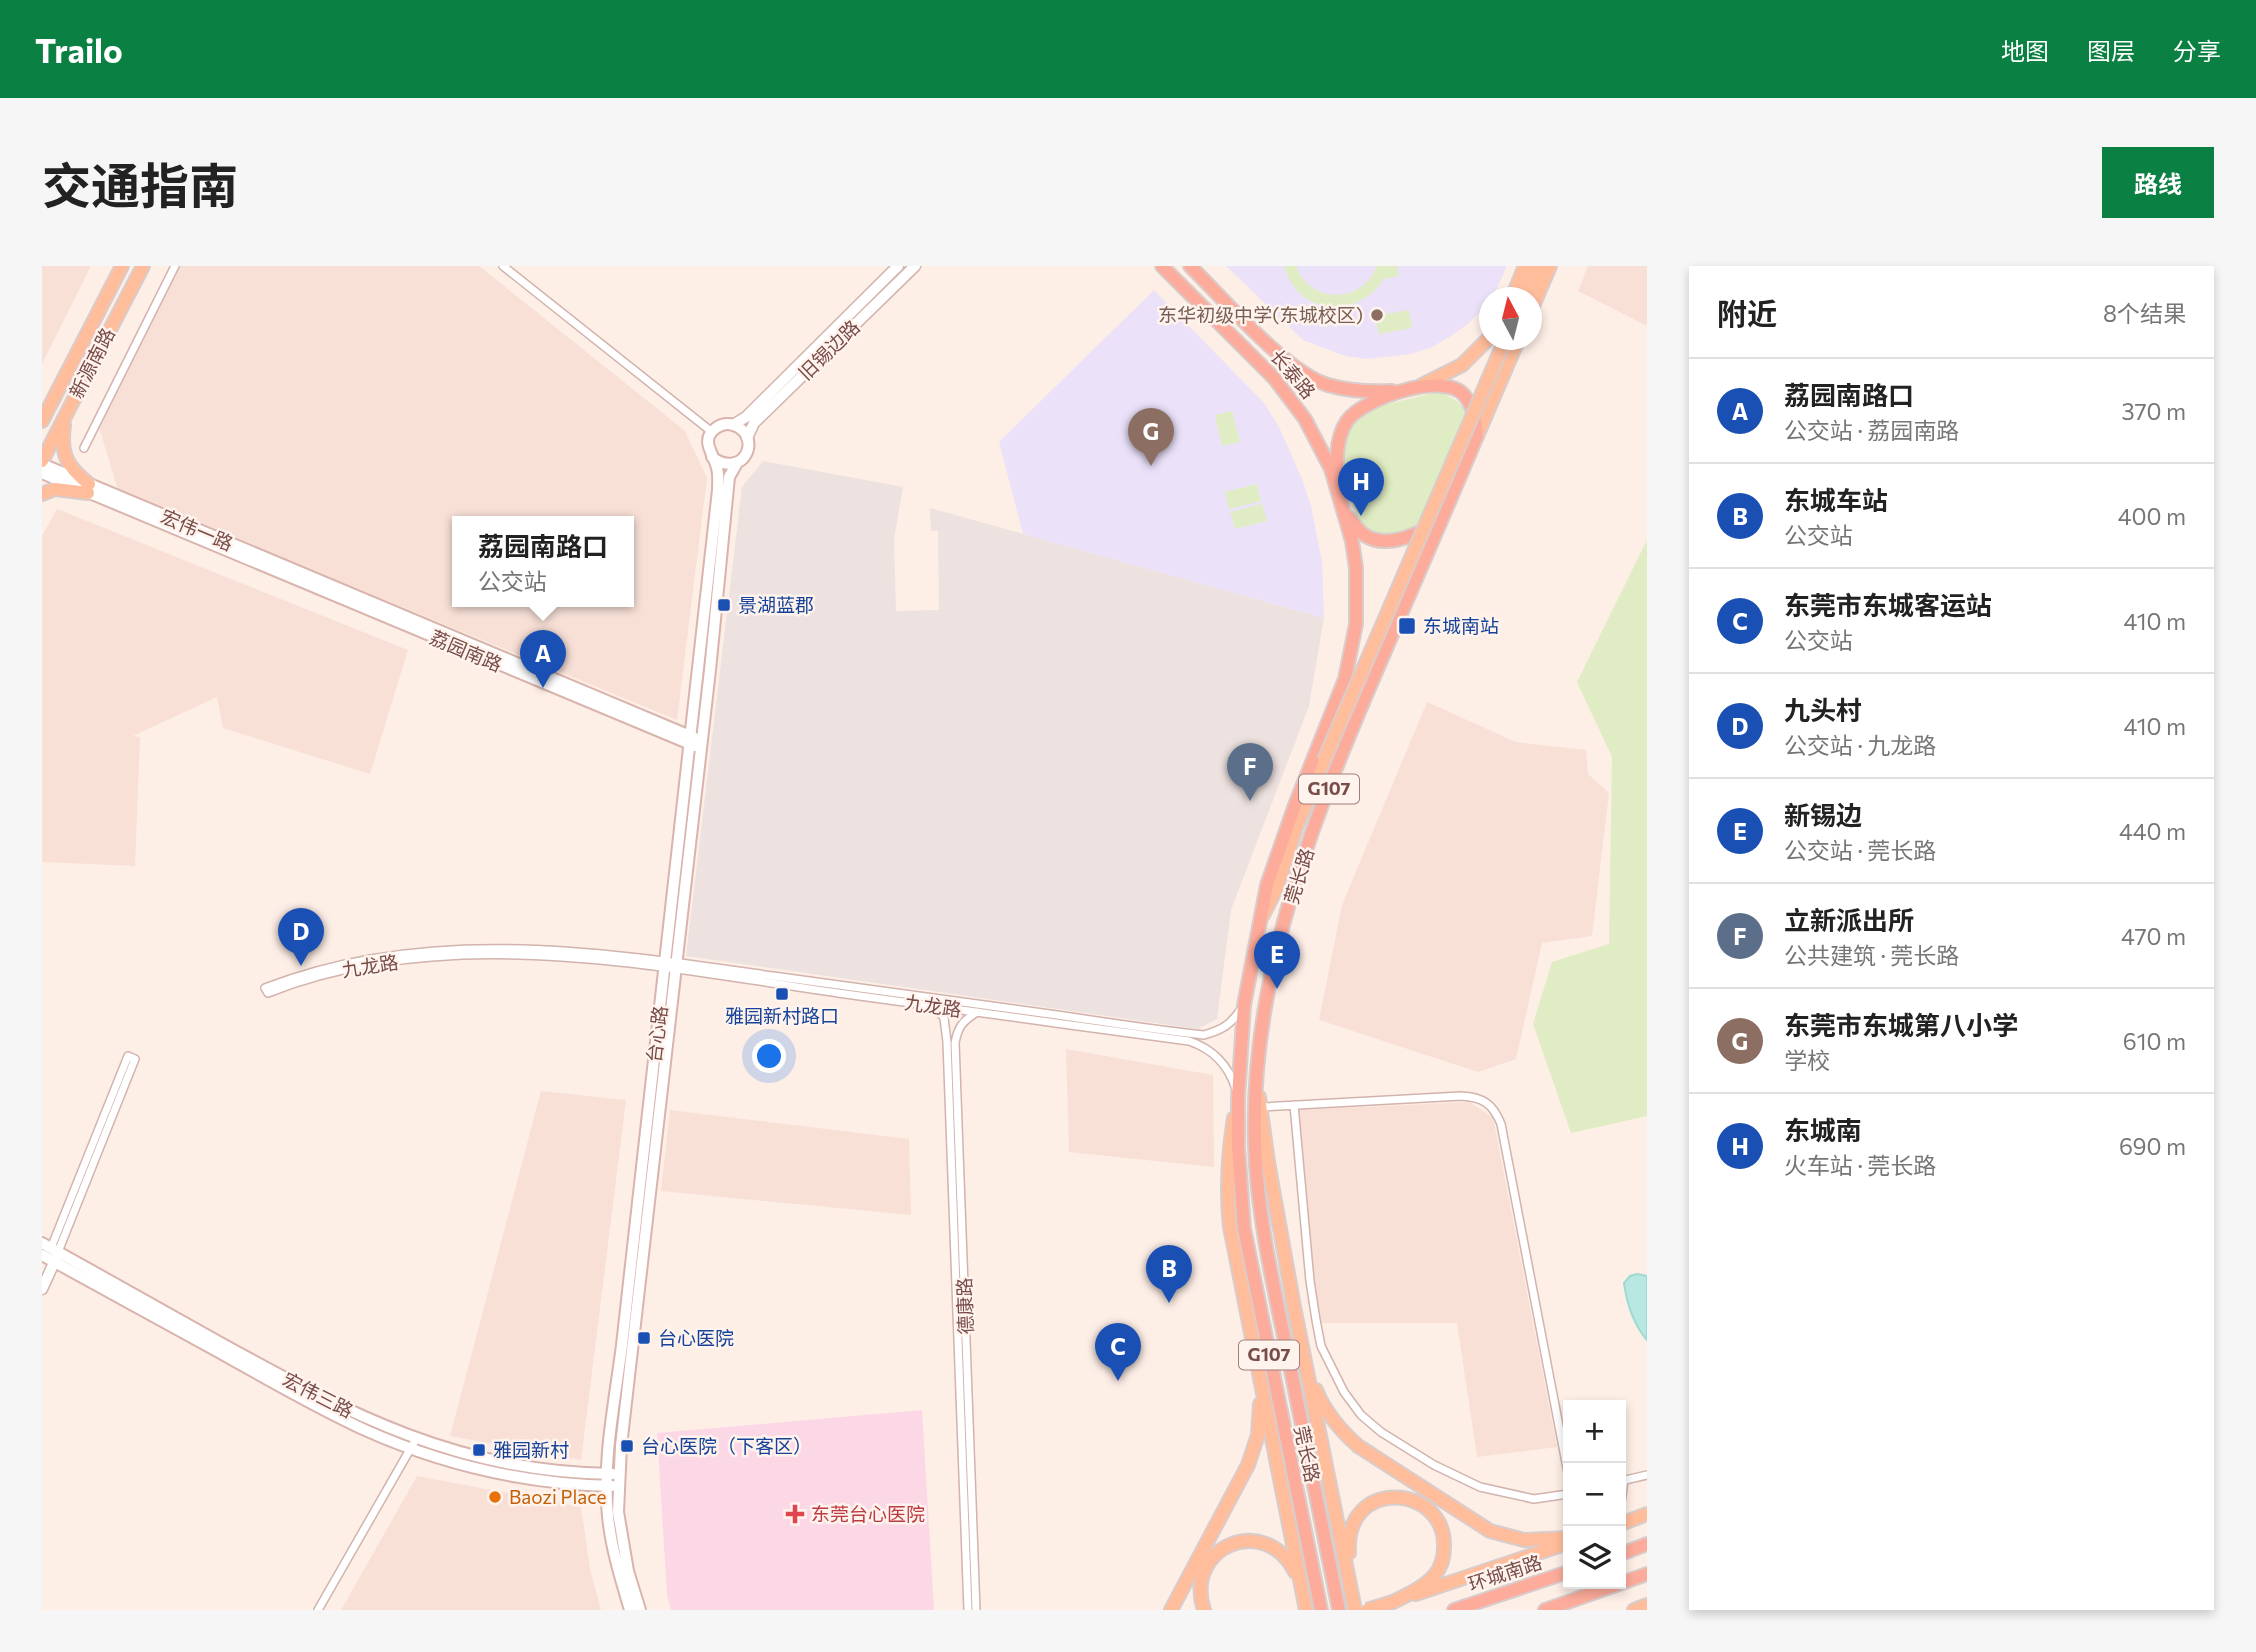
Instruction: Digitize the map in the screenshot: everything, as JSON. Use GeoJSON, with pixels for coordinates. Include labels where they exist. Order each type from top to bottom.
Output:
{"type":"FeatureCollection","features":[{"type":"Feature","properties":{"kind":"highway","name":"长泰路"},"geometry":{"type":"LineString","coordinates":[[1162,266],[1243,346],[1289,397],[1320,447],[1331,469],[1339,495]]}},
{"type":"Feature","properties":{"kind":"highway","name":"长泰路"},"geometry":{"type":"LineString","coordinates":[[1191,266],[1276,351],[1306,374],[1326,384],[1346,389],[1410,390]]}},
{"type":"Feature","properties":{"kind":"highway"},"geometry":{"type":"LineString","coordinates":[[1339,495],[1337,453],[1340,436],[1347,421],[1368,403],[1410,390],[1442,385],[1454,388],[1464,395],[1474,414],[1477,436]]}},
{"type":"Feature","properties":{"kind":"highway","name":"莞长路"},"geometry":{"type":"LineString","coordinates":[[1339,1610],[1262,1226],[1255,1145],[1256,1080],[1265,1011],[1277,950],[1301,864],[1345,746],[1477,436]]}},
{"type":"Feature","properties":{"kind":"highway","name":"莞长路"},"geometry":{"type":"LineString","coordinates":[[1321,1610],[1244,1228],[1238,1157],[1238,1097],[1244,1005],[1267,885],[1295,805],[1345,679],[1351,654],[1356,624],[1356,568],[1339,495]]}},
{"type":"Feature","properties":{"kind":"highway"},"geometry":{"type":"LineString","coordinates":[[1345,514],[1364,536],[1388,541],[1409,537],[1429,527],[1445,512]]}},
{"type":"Feature","properties":{"kind":"highway"},"geometry":{"type":"LineString","coordinates":[[1626,1552],[1647,1544]]}},
{"type":"Feature","properties":{"kind":"highway","name":"环城南路"},"geometry":{"type":"LineString","coordinates":[[1454,1610],[1563,1574]]}},
{"type":"Feature","properties":{"kind":"highway"},"geometry":{"type":"LineString","coordinates":[[1545,1610],[1647,1574]]}},
{"type":"Feature","properties":{"kind":"main road","name":"新源南路"},"geometry":{"type":"LineString","coordinates":[[43,418],[122,266]]}},
{"type":"Feature","properties":{"kind":"main road","name":"新源南路"},"geometry":{"type":"LineString","coordinates":[[42,463],[143,266]]}},
{"type":"Feature","properties":{"kind":"main road"},"geometry":{"type":"LineString","coordinates":[[1516,287],[1525,266]]}},
{"type":"Feature","properties":{"kind":"main road"},"geometry":{"type":"LineString","coordinates":[[1528,287],[1537,266]]}},
{"type":"Feature","properties":{"kind":"main road"},"geometry":{"type":"LineString","coordinates":[[1541,287],[1550,266]]}},
{"type":"Feature","properties":{"kind":"main road"},"geometry":{"type":"LineString","coordinates":[[1410,390],[1462,365],[1479,347]]}},
{"type":"Feature","properties":{"kind":"main road","name":"莞长路"},"geometry":{"type":"LineString","coordinates":[[1258,926],[1277,887],[1296,828],[1324,760],[1501,350]]}},
{"type":"Feature","properties":{"kind":"main road","name":"莞长路"},"geometry":{"type":"LineString","coordinates":[[1477,436],[1514,350]]}},
{"type":"Feature","properties":{"kind":"main road"},"geometry":{"type":"LineString","coordinates":[[65,417],[62,435],[67,462],[89,488]]}},
{"type":"Feature","properties":{"kind":"main road"},"geometry":{"type":"LineString","coordinates":[[723,425],[733,425],[742,429],[747,438],[746,454],[737,463],[723,464],[712,457],[708,445],[712,432],[723,425]]}},
{"type":"Feature","properties":{"kind":"main road","name":"台心路"},"geometry":{"type":"LineString","coordinates":[[640,1610],[621,1537],[608,1450],[671,965],[695,743],[718,490],[717,467],[712,457]]}},
{"type":"Feature","properties":{"kind":"main road","name":"宏伟一路"},"geometry":{"type":"LineString","coordinates":[[42,463],[89,488],[351,599]]}},
{"type":"Feature","properties":{"kind":"main road","name":"台心路"},"geometry":{"type":"LineString","coordinates":[[695,743],[719,588],[729,477],[737,463]]}},
{"type":"Feature","properties":{"kind":"main road","name":"宏伟一路"},"geometry":{"type":"LineString","coordinates":[[42,473],[89,488]]}},
{"type":"Feature","properties":{"kind":"main road"},"geometry":{"type":"LineString","coordinates":[[42,494],[55,489],[89,488]]}},
{"type":"Feature","properties":{"kind":"main road","name":"荔园南路"},"geometry":{"type":"LineString","coordinates":[[351,599],[695,743]]}},
{"type":"Feature","properties":{"kind":"main road"},"geometry":{"type":"LineString","coordinates":[[1256,1080],[1275,1205],[1355,1610]]}},
{"type":"Feature","properties":{"kind":"main road"},"geometry":{"type":"LineString","coordinates":[[1238,1097],[1229,1148],[1227,1202],[1236,1261],[1305,1605]]}},
{"type":"Feature","properties":{"kind":"main road","name":"宏伟三路"},"geometry":{"type":"LineString","coordinates":[[48,1255],[299,1396],[365,1429],[413,1443],[510,1464],[613,1480]]}},
{"type":"Feature","properties":{"kind":"main road"},"geometry":{"type":"LineString","coordinates":[[1307,1367],[1320,1400],[1340,1430],[1358,1446],[1490,1531],[1524,1539],[1563,1541]]}},
{"type":"Feature","properties":{"kind":"main road"},"geometry":{"type":"LineString","coordinates":[[1171,1610],[1254,1450],[1259,1420],[1260,1379]]}},
{"type":"Feature","properties":{"kind":"main road","name":"台心路"},"geometry":{"type":"LineString","coordinates":[[613,1480],[608,1513],[611,1537],[630,1610]]}},
{"type":"Feature","properties":{"kind":"main road"},"geometry":{"type":"LineString","coordinates":[[1351,1589],[1349,1534],[1357,1514],[1377,1501],[1412,1500],[1431,1512],[1438,1521],[1444,1541],[1444,1553],[1433,1578],[1393,1602]]}},
{"type":"Feature","properties":{"kind":"main road"},"geometry":{"type":"LineString","coordinates":[[1626,1522],[1647,1514]]}},
{"type":"Feature","properties":{"kind":"main road"},"geometry":{"type":"LineString","coordinates":[[1203,1610],[1200,1597],[1201,1579],[1211,1559],[1227,1546],[1248,1541],[1267,1543],[1280,1552],[1294,1571],[1305,1605]]}},
{"type":"Feature","properties":{"kind":"main road"},"geometry":{"type":"LineString","coordinates":[[1367,1610],[1563,1543]]}},
{"type":"Feature","properties":{"kind":"main road"},"geometry":{"type":"LineString","coordinates":[[1634,1610],[1647,1605]]}},
{"type":"Feature","properties":{"kind":"street"},"geometry":{"type":"LineString","coordinates":[[84,448],[175,266]]}},
{"type":"Feature","properties":{"kind":"street"},"geometry":{"type":"LineString","coordinates":[[503,266],[712,432]]}},
{"type":"Feature","properties":{"kind":"street","name":"旧锡边路"},"geometry":{"type":"LineString","coordinates":[[733,425],[746,417],[898,266]]}},
{"type":"Feature","properties":{"kind":"street","name":"旧锡边路"},"geometry":{"type":"LineString","coordinates":[[747,438],[754,424],[915,266]]}},
{"type":"Feature","properties":{"kind":"street","name":"九龙路"},"geometry":{"type":"LineString","coordinates":[[1238,1097],[1233,1080],[1218,1056],[1204,1046],[1189,1041],[934,1006],[671,965],[559,957],[478,955],[359,966],[321,975],[268,993],[265,988],[320,969],[357,960],[454,950],[546,949],[671,965],[1204,1035],[1222,1030],[1233,1021],[1244,1005]]}},
{"type":"Feature","properties":{"kind":"street","name":"德康路"},"geometry":{"type":"LineString","coordinates":[[934,1006],[944,1018],[947,1042],[968,1610]]}},
{"type":"Feature","properties":{"kind":"street","name":"德康路"},"geometry":{"type":"LineString","coordinates":[[976,1610],[955,1043],[958,1028],[964,1020],[977,1012]]}},
{"type":"Feature","properties":{"kind":"street"},"geometry":{"type":"LineString","coordinates":[[42,1289],[48,1255],[132,1058]]}},
{"type":"Feature","properties":{"kind":"street"},"geometry":{"type":"LineString","coordinates":[[1261,1107],[1461,1096],[1485,1100],[1495,1110],[1501,1124],[1566,1463]]}},
{"type":"Feature","properties":{"kind":"street"},"geometry":{"type":"LineString","coordinates":[[1294,1105],[1316,1320],[1321,1346],[1344,1392],[1362,1415],[1381,1432],[1434,1465],[1480,1487],[1534,1499],[1563,1495]]}},
{"type":"Feature","properties":{"kind":"street"},"geometry":{"type":"LineString","coordinates":[[318,1610],[413,1443]]}},
{"type":"Feature","properties":{"kind":"street"},"geometry":{"type":"LineString","coordinates":[[1626,1480],[1647,1475]]}},
{"type":"Feature","properties":{"kind":"shaded area"},"geometry":{"type":"Polygon","coordinates":[[[42,266],[91,266],[42,364],[42,266]]]}},
{"type":"Feature","properties":{"kind":"shaded area"},"geometry":{"type":"Polygon","coordinates":[[[175,266],[479,266],[685,431],[707,478],[677,720],[118,490],[97,421],[175,266]]]}},
{"type":"Feature","properties":{"kind":"shaded area","name":"东华初级中学(东城校区)"},"geometry":{"type":"Polygon","coordinates":[[[1226,266],[1507,266],[1497,287],[1479,287],[1479,313],[1469,323],[1432,347],[1411,354],[1367,359],[1345,356],[1303,340],[1226,266]]]}},
{"type":"Feature","properties":{"kind":"shaded area"},"geometry":{"type":"Polygon","coordinates":[[[1588,266],[1647,266],[1647,326],[1578,291],[1588,266]]]}},
{"type":"Feature","properties":{"kind":"shaded area"},"geometry":{"type":"Polygon","coordinates":[[[1154,290],[1264,403],[1279,427],[1311,506],[1322,562],[1324,618],[1023,534],[999,442],[1154,290]]]}},
{"type":"Feature","properties":{"kind":"shaded area"},"geometry":{"type":"Polygon","coordinates":[[[763,461],[903,487],[894,539],[896,611],[939,610],[938,531],[931,531],[930,508],[1324,618],[1309,706],[1231,910],[1217,1019],[1198,1029],[686,956],[742,487],[763,461]]]}},
{"type":"Feature","properties":{"kind":"shaded area"},"geometry":{"type":"Polygon","coordinates":[[[57,509],[408,650],[370,774],[223,728],[217,697],[133,736],[140,737],[135,866],[42,862],[42,536],[57,509]]]}},
{"type":"Feature","properties":{"kind":"shaded area"},"geometry":{"type":"Polygon","coordinates":[[[1427,702],[1516,742],[1586,750],[1588,774],[1609,793],[1592,936],[1542,943],[1516,1059],[1478,1072],[1319,1020],[1342,905],[1427,702]]]}},
{"type":"Feature","properties":{"kind":"shaded area"},"geometry":{"type":"Polygon","coordinates":[[[1066,1049],[1213,1075],[1214,1167],[1069,1152],[1066,1049]]]}},
{"type":"Feature","properties":{"kind":"shaded area"},"geometry":{"type":"Polygon","coordinates":[[[541,1091],[626,1100],[581,1460],[450,1436],[541,1091]]]}},
{"type":"Feature","properties":{"kind":"shaded area"},"geometry":{"type":"Polygon","coordinates":[[[1469,1102],[1493,1117],[1557,1447],[1477,1457],[1457,1323],[1320,1323],[1310,1281],[1299,1110],[1469,1102]]]}},
{"type":"Feature","properties":{"kind":"shaded area"},"geometry":{"type":"Polygon","coordinates":[[[670,1110],[909,1139],[911,1215],[661,1191],[670,1110]]]}},
{"type":"Feature","properties":{"kind":"shaded area","name":"东莞台心医院"},"geometry":{"type":"Polygon","coordinates":[[[922,1410],[934,1610],[671,1610],[667,1595],[657,1433],[922,1410]]]}},
{"type":"Feature","properties":{"kind":"shaded area"},"geometry":{"type":"Polygon","coordinates":[[[417,1476],[581,1507],[590,1569],[601,1610],[341,1610],[417,1476]]]}},
{"type":"Feature","properties":{"kind":"green space"},"geometry":{"type":"Polygon","coordinates":[[[1284,266],[1296,266],[1303,279],[1313,288],[1336,295],[1360,288],[1370,279],[1377,266],[1397,266],[1399,276],[1384,279],[1373,292],[1359,301],[1329,307],[1302,295],[1291,283],[1284,266]]]}},
{"type":"Feature","properties":{"kind":"green space"},"geometry":{"type":"Polygon","coordinates":[[[1409,310],[1412,328],[1379,334],[1375,316],[1409,310]]]}},
{"type":"Feature","properties":{"kind":"green space"},"geometry":{"type":"Polygon","coordinates":[[[1438,392],[1463,407],[1472,429],[1469,444],[1445,505],[1435,518],[1416,529],[1394,534],[1363,530],[1344,482],[1340,462],[1343,438],[1370,408],[1438,392]]]}},
{"type":"Feature","properties":{"kind":"green space"},"geometry":{"type":"Polygon","coordinates":[[[1232,411],[1240,442],[1222,446],[1215,415],[1232,411]]]}},
{"type":"Feature","properties":{"kind":"green space"},"geometry":{"type":"Polygon","coordinates":[[[1257,484],[1261,501],[1229,509],[1225,492],[1257,484]]]}},
{"type":"Feature","properties":{"kind":"green space"},"geometry":{"type":"Polygon","coordinates":[[[1262,504],[1267,521],[1235,529],[1230,512],[1262,504]]]}},
{"type":"Feature","properties":{"kind":"green space"},"geometry":{"type":"Polygon","coordinates":[[[1647,540],[1647,1116],[1571,1133],[1533,1024],[1552,962],[1609,944],[1612,757],[1577,682],[1647,540]]]}},
{"type":"Feature","properties":{"kind":"water"},"geometry":{"type":"Polygon","coordinates":[[[1630,1276],[1647,1276],[1647,1340],[1631,1313],[1624,1283],[1630,1276]]]}},
{"type":"Feature","properties":{"kind":"place","name":"东华初级中学(东城校区)"},"geometry":{"type":"Point","coordinates":[1377,315]}},
{"type":"Feature","properties":{"kind":"place","name":"东莞市东城第八小学"},"geometry":{"type":"Point","coordinates":[1151,466]}},
{"type":"Feature","properties":{"kind":"place","name":"东城南"},"geometry":{"type":"Point","coordinates":[1361,516]}},
{"type":"Feature","properties":{"kind":"place","name":"景湖蓝郡"},"geometry":{"type":"Point","coordinates":[724,605]}},
{"type":"Feature","properties":{"kind":"place","name":"东城南站"},"geometry":{"type":"Point","coordinates":[1407,626]}},
{"type":"Feature","properties":{"kind":"place","name":"荔园南路口"},"geometry":{"type":"Point","coordinates":[543,688]}},
{"type":"Feature","properties":{"kind":"place","name":"立新派出所"},"geometry":{"type":"Point","coordinates":[1250,801]}},
{"type":"Feature","properties":{"kind":"place","name":"九头村"},"geometry":{"type":"Point","coordinates":[301,966]}},
{"type":"Feature","properties":{"kind":"place","name":"新锡边"},"geometry":{"type":"Point","coordinates":[1277,989]}},
{"type":"Feature","properties":{"kind":"place","name":"雅园新村路口"},"geometry":{"type":"Point","coordinates":[782,994]}},
{"type":"Feature","properties":{"kind":"place","name":"东城车站"},"geometry":{"type":"Point","coordinates":[1169,1303]}},
{"type":"Feature","properties":{"kind":"place","name":"台心医院"},"geometry":{"type":"Point","coordinates":[644,1338]}},
{"type":"Feature","properties":{"kind":"place","name":"东莞市东城客运站"},"geometry":{"type":"Point","coordinates":[1118,1381]}},
{"type":"Feature","properties":{"kind":"place","name":"台心医院（下客区）"},"geometry":{"type":"Point","coordinates":[627,1446]}},
{"type":"Feature","properties":{"kind":"place","name":"雅园新村"},"geometry":{"type":"Point","coordinates":[479,1450]}},
{"type":"Feature","properties":{"kind":"place","name":"Baozi Place"},"geometry":{"type":"Point","coordinates":[495,1497]}},
{"type":"Feature","properties":{"kind":"place","name":"东莞台心医院"},"geometry":{"type":"Point","coordinates":[795,1514]}}]}
